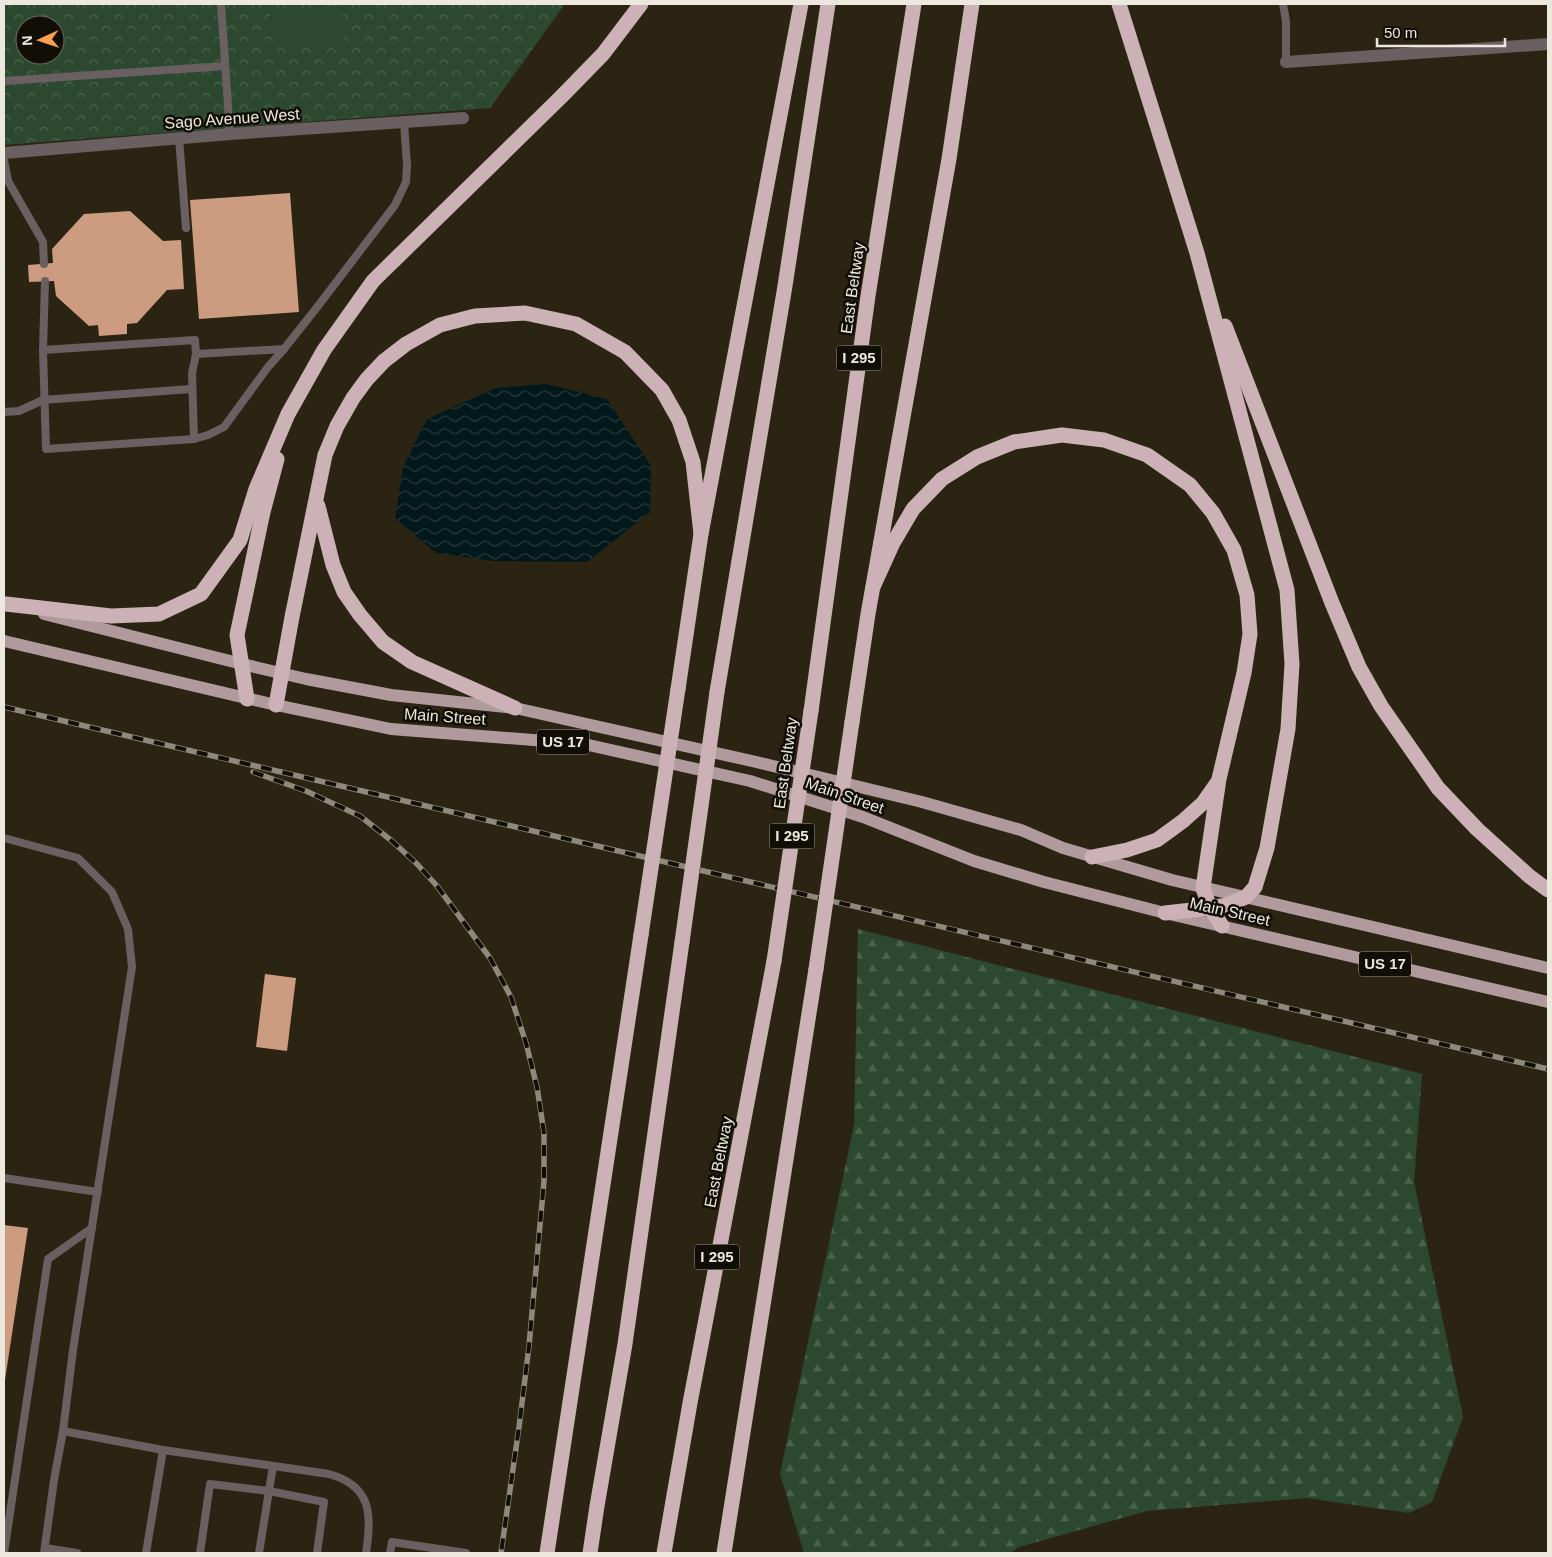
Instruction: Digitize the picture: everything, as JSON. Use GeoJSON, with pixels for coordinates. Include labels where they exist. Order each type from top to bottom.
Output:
{"type":"FeatureCollection","features":[{"type":"Feature","properties":{"kind":"highway"},"geometry":{"type":"LineString","coordinates":[[5,604],[111,616],[159,614],[201,594],[240,540],[256,489],[288,414],[324,350],[373,281],[603,54],[640,4]]}},
{"type":"Feature","properties":{"kind":"highway"},"geometry":{"type":"LineString","coordinates":[[546,1553],[701,534],[801,4]]}},
{"type":"Feature","properties":{"kind":"highway"},"geometry":{"type":"LineString","coordinates":[[590,1553],[625,1344],[717,692],[785,286],[828,4]]}},
{"type":"Feature","properties":{"kind":"highway","name":"East Beltway"},"geometry":{"type":"LineString","coordinates":[[664,1553],[690,1403],[774,961],[811,711],[868,296],[914,4]]}},
{"type":"Feature","properties":{"kind":"highway"},"geometry":{"type":"LineString","coordinates":[[724,1553],[816,970],[858,679],[949,159],[972,4]]}},
{"type":"Feature","properties":{"kind":"highway"},"geometry":{"type":"LineString","coordinates":[[1119,4],[1197,253],[1287,590],[1292,664],[1288,729],[1266,848],[1255,887],[1246,897],[1226,905],[1165,913]]}},
{"type":"Feature","properties":{"kind":"highway"},"geometry":{"type":"LineString","coordinates":[[1197,253],[1359,667],[1381,706],[1438,788],[1477,830],[1529,876],[1548,890]]}},
{"type":"Feature","properties":{"kind":"highway"},"geometry":{"type":"LineString","coordinates":[[276,705],[325,456],[337,426],[366,379],[384,361],[406,344],[440,325],[476,316],[525,313],[576,324],[625,352],[662,390],[678,420],[693,462],[701,534]]}},
{"type":"Feature","properties":{"kind":"highway"},"geometry":{"type":"LineString","coordinates":[[248,699],[237,635],[263,512],[288,414]]}},
{"type":"Feature","properties":{"kind":"highway"},"geometry":{"type":"LineString","coordinates":[[873,587],[893,543],[913,509],[942,479],[977,456],[1014,442],[1062,435],[1104,440],[1147,456],[1190,485],[1213,513],[1234,550],[1247,595],[1250,634],[1244,674],[1219,780],[1203,888],[1210,908],[1222,926]]}},
{"type":"Feature","properties":{"kind":"highway"},"geometry":{"type":"LineString","coordinates":[[317,501],[332,565],[344,592],[360,615],[383,642],[412,662],[514,708]]}},
{"type":"Feature","properties":{"kind":"highway"},"geometry":{"type":"LineString","coordinates":[[1092,857],[1127,850],[1157,840],[1203,803],[1219,780]]}},
{"type":"Feature","properties":{"kind":"main road","name":"Main Street"},"geometry":{"type":"LineString","coordinates":[[5,604],[282,673],[391,695],[514,708],[742,759],[922,802],[1021,830],[1063,848],[1092,857],[1203,888],[1548,968]]}},
{"type":"Feature","properties":{"kind":"main road","name":"Main Street"},"geometry":{"type":"LineString","coordinates":[[4,641],[248,699],[391,728],[584,744],[750,781],[863,817],[974,860],[1044,882],[1165,913],[1548,1002]]}},
{"type":"Feature","properties":{"kind":"street"},"geometry":{"type":"LineString","coordinates":[[1286,62],[1548,44]]}},
{"type":"Feature","properties":{"kind":"street","name":"Sago Avenue West"},"geometry":{"type":"LineString","coordinates":[[4,153],[230,134],[463,118]]}},
{"type":"Feature","properties":{"kind":"lane"},"geometry":{"type":"LineString","coordinates":[[221,4],[230,134]]}},
{"type":"Feature","properties":{"kind":"lane"},"geometry":{"type":"LineString","coordinates":[[1283,4],[1286,21],[1286,62]]}},
{"type":"Feature","properties":{"kind":"lane"},"geometry":{"type":"LineString","coordinates":[[4,81],[225,66]]}},
{"type":"Feature","properties":{"kind":"lane"},"geometry":{"type":"LineString","coordinates":[[45,281],[43,400],[46,449],[194,439],[208,435],[224,426],[395,205],[406,182],[407,165],[404,122]]}},
{"type":"Feature","properties":{"kind":"lane"},"geometry":{"type":"LineString","coordinates":[[179,138],[186,228]]}},
{"type":"Feature","properties":{"kind":"lane"},"geometry":{"type":"LineString","coordinates":[[4,160],[8,181],[43,242],[44,264]]}},
{"type":"Feature","properties":{"kind":"lane"},"geometry":{"type":"LineString","coordinates":[[43,350],[194,340],[196,354],[192,373],[192,389],[194,439]]}},
{"type":"Feature","properties":{"kind":"lane"},"geometry":{"type":"LineString","coordinates":[[196,354],[284,349]]}},
{"type":"Feature","properties":{"kind":"lane"},"geometry":{"type":"LineString","coordinates":[[4,412],[19,411],[43,400],[192,389]]}},
{"type":"Feature","properties":{"kind":"lane"},"geometry":{"type":"LineString","coordinates":[[4,838],[78,858],[112,892],[128,929],[132,967],[44,1551],[77,1553]]}},
{"type":"Feature","properties":{"kind":"lane"},"geometry":{"type":"LineString","coordinates":[[4,1178],[98,1192]]}},
{"type":"Feature","properties":{"kind":"lane"},"geometry":{"type":"LineString","coordinates":[[4,1553],[48,1259],[92,1228]]}},
{"type":"Feature","properties":{"kind":"lane"},"geometry":{"type":"LineString","coordinates":[[63,1431],[163,1450],[329,1474],[343,1478],[358,1489],[367,1504],[370,1528],[366,1553]]}},
{"type":"Feature","properties":{"kind":"lane"},"geometry":{"type":"LineString","coordinates":[[146,1553],[163,1450]]}},
{"type":"Feature","properties":{"kind":"lane"},"geometry":{"type":"LineString","coordinates":[[259,1553],[273,1466]]}},
{"type":"Feature","properties":{"kind":"lane"},"geometry":{"type":"LineString","coordinates":[[200,1553],[210,1484],[268,1491],[324,1502],[317,1553]]}},
{"type":"Feature","properties":{"kind":"lane"},"geometry":{"type":"LineString","coordinates":[[390,1553],[392,1542],[466,1553]]}},
{"type":"Feature","properties":{"kind":"green space"},"geometry":{"type":"Polygon","coordinates":[[[4,4],[565,4],[490,108],[4,145],[4,4]]]}},
{"type":"Feature","properties":{"kind":"green space"},"geometry":{"type":"Polygon","coordinates":[[[342,6],[345,44],[273,49],[270,11],[342,6]]]}},
{"type":"Feature","properties":{"kind":"green space"},"geometry":{"type":"Polygon","coordinates":[[[858,929],[1422,1074],[1414,1182],[1463,1417],[1432,1502],[1409,1513],[1307,1498],[1147,1511],[1019,1547],[1010,1553],[804,1553],[780,1474],[854,1125],[858,929]]]}},
{"type":"Feature","properties":{"kind":"water"},"geometry":{"type":"Polygon","coordinates":[[[547,384],[607,399],[651,466],[650,512],[587,562],[493,561],[436,553],[395,518],[403,467],[427,419],[495,388],[547,384]]]}},
{"type":"Feature","properties":{"kind":"building"},"geometry":{"type":"Polygon","coordinates":[[[290,193],[299,312],[199,319],[190,200],[290,193]]]}},
{"type":"Feature","properties":{"kind":"building"},"geometry":{"type":"Polygon","coordinates":[[[130,211],[163,241],[181,240],[184,289],[167,290],[137,323],[127,324],[127,334],[99,336],[98,325],[89,326],[56,296],[54,281],[29,282],[28,265],[53,263],[52,249],[84,214],[130,211]]]}},
{"type":"Feature","properties":{"kind":"building"},"geometry":{"type":"Polygon","coordinates":[[[265,974],[296,978],[287,1051],[256,1047],[265,974]]]}},
{"type":"Feature","properties":{"kind":"building"},"geometry":{"type":"Polygon","coordinates":[[[4,1225],[28,1228],[5,1380],[4,1379],[4,1225]]]}},
{"type":"Feature","properties":{"kind":"railway"},"geometry":{"type":"LineString","coordinates":[[4,707],[1548,1069]]}},
{"type":"Feature","properties":{"kind":"railway"},"geometry":{"type":"LineString","coordinates":[[253,772],[306,791],[360,816],[417,864],[437,886],[490,958],[511,997],[526,1043],[537,1087],[544,1133],[544,1181],[529,1346],[501,1553]]}}]}
